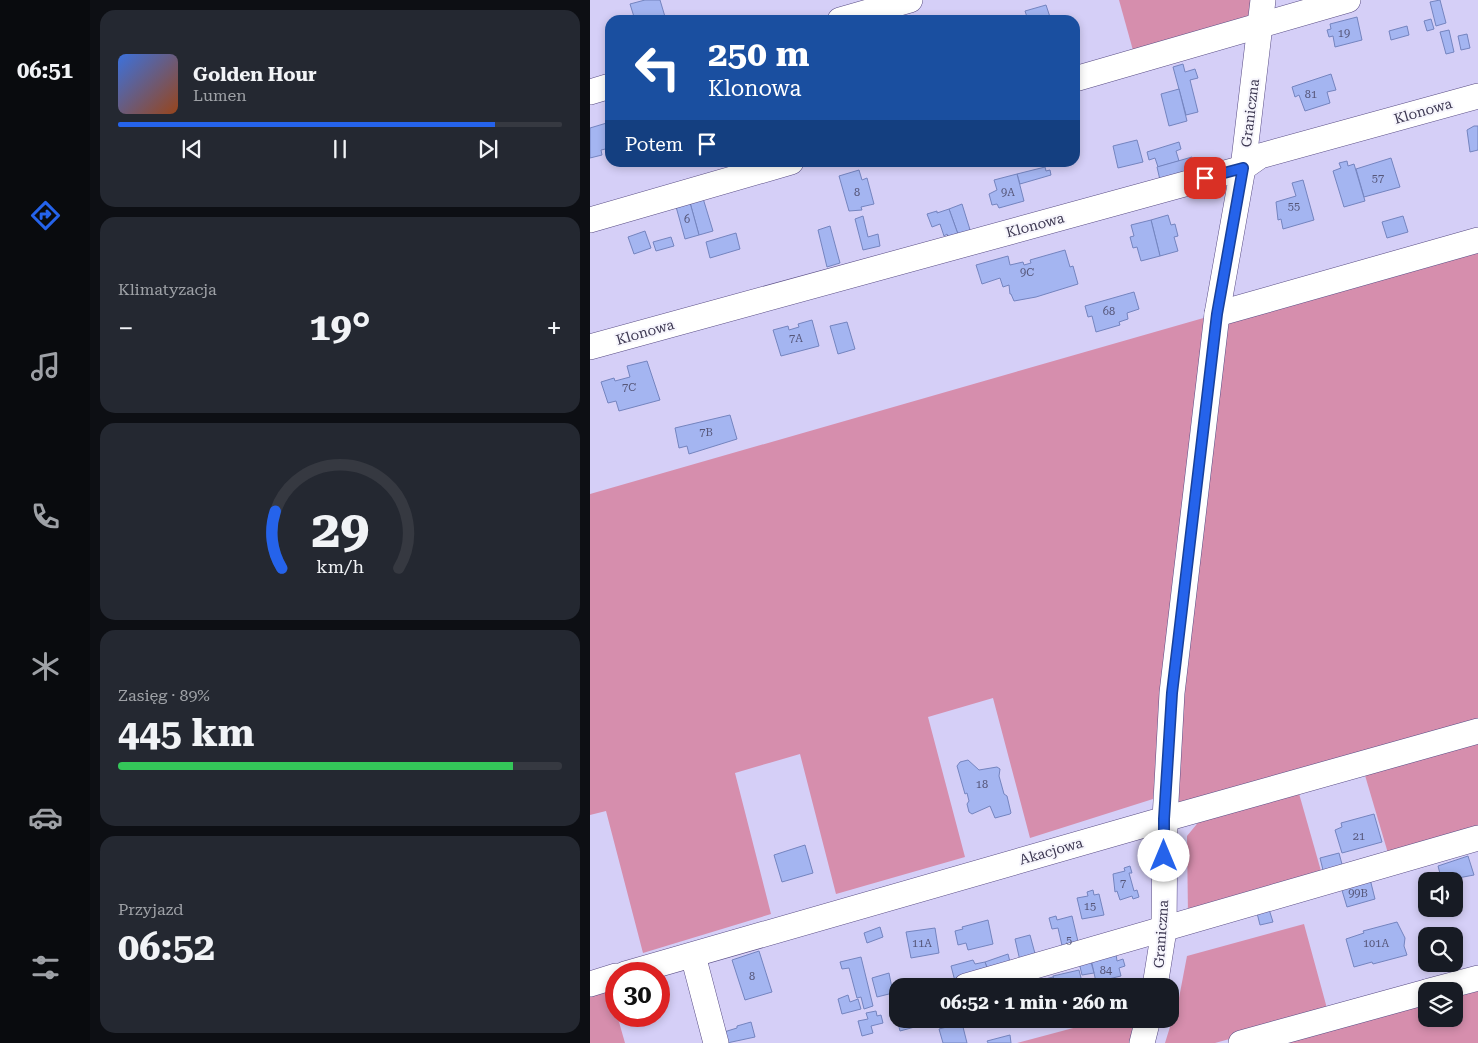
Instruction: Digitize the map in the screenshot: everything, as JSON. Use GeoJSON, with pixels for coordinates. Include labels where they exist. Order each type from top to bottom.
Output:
{"type":"FeatureCollection","features":[{"type":"Feature","properties":{"kind":"street"},"geometry":{"type":"LineString","coordinates":[[858,15],[910,0]]}},
{"type":"Feature","properties":{"kind":"street","name":"Graniczna"},"geometry":{"type":"LineString","coordinates":[[1156,978],[1164,930],[1164,819],[1172,693],[1217,314],[1243,168],[1263,0]]}},
{"type":"Feature","properties":{"kind":"street"},"geometry":{"type":"LineString","coordinates":[[1080,78],[1348,0]]}},
{"type":"Feature","properties":{"kind":"street"},"geometry":{"type":"LineString","coordinates":[[590,92],[605,88]]}},
{"type":"Feature","properties":{"kind":"street","name":"Klonowa"},"geometry":{"type":"LineString","coordinates":[[590,347],[1243,168],[1260,156],[1478,96]]}},
{"type":"Feature","properties":{"kind":"street"},"geometry":{"type":"LineString","coordinates":[[590,220],[774,167]]}},
{"type":"Feature","properties":{"kind":"street"},"geometry":{"type":"LineString","coordinates":[[1217,314],[1478,240]]}},
{"type":"Feature","properties":{"kind":"street","name":"Akacjowa"},"geometry":{"type":"LineString","coordinates":[[667,962],[1478,731]]}},
{"type":"Feature","properties":{"kind":"street"},"geometry":{"type":"LineString","coordinates":[[994,978],[1478,838]]}},
{"type":"Feature","properties":{"kind":"street"},"geometry":{"type":"LineString","coordinates":[[695,963],[716,1043]]}},
{"type":"Feature","properties":{"kind":"street"},"geometry":{"type":"LineString","coordinates":[[1463,982],[1478,978]]}},
{"type":"Feature","properties":{"kind":"street"},"geometry":{"type":"LineString","coordinates":[[590,984],[605,979]]}},
{"type":"Feature","properties":{"kind":"street"},"geometry":{"type":"LineString","coordinates":[[1241,1043],[1418,994]]}},
{"type":"Feature","properties":{"kind":"street"},"geometry":{"type":"LineString","coordinates":[[1142,1043],[1146,1028]]}},
{"type":"Feature","properties":{"kind":"shaded area"},"geometry":{"type":"Polygon","coordinates":[[[1119,0],[1251,0],[1250,18],[1134,54],[1119,0]]]}},
{"type":"Feature","properties":{"kind":"shaded area"},"geometry":{"type":"Polygon","coordinates":[[[1478,246],[1478,720],[1171,806],[1223,318],[1478,246]]]}},
{"type":"Feature","properties":{"kind":"shaded area"},"geometry":{"type":"Polygon","coordinates":[[[1207,317],[1153,799],[1030,838],[993,698],[928,717],[965,857],[836,894],[800,754],[735,773],[771,914],[643,953],[606,811],[590,815],[590,494],[1207,317]]]}},
{"type":"Feature","properties":{"kind":"shaded area"},"geometry":{"type":"Polygon","coordinates":[[[1478,739],[1478,835],[1390,860],[1364,772],[1478,739]]]}},
{"type":"Feature","properties":{"kind":"shaded area"},"geometry":{"type":"Polygon","coordinates":[[[1298,790],[1323,878],[1188,916],[1187,836],[1201,819],[1298,790]]]}},
{"type":"Feature","properties":{"kind":"shaded area"},"geometry":{"type":"Polygon","coordinates":[[[1304,924],[1328,1012],[1215,1043],[1165,1043],[1170,1028],[1179,1028],[1179,998],[1187,956],[1304,924]]]}},
{"type":"Feature","properties":{"kind":"shaded area"},"geometry":{"type":"Polygon","coordinates":[[[1478,987],[1478,1043],[1279,1043],[1418,1004],[1418,1027],[1463,1027],[1463,991],[1478,987]]]}},
{"type":"Feature","properties":{"kind":"shaded area"},"geometry":{"type":"Polygon","coordinates":[[[605,988],[605,1027],[620,1027],[625,1043],[590,1043],[590,992],[605,988]]]}},
{"type":"Feature","properties":{"kind":"shaded area"},"geometry":{"type":"Polygon","coordinates":[[[1073,1028],[1136,1028],[1132,1043],[1017,1043],[1073,1028]]]}},
{"type":"Feature","properties":{"kind":"building"},"geometry":{"type":"Polygon","coordinates":[[[645,0],[660,0],[664,15],[633,15],[630,4],[645,0]]]}},
{"type":"Feature","properties":{"kind":"building"},"geometry":{"type":"Polygon","coordinates":[[[1440,0],[1446,23],[1436,26],[1430,2],[1440,0]]]}},
{"type":"Feature","properties":{"kind":"building"},"geometry":{"type":"Polygon","coordinates":[[[1046,5],[1049,15],[1026,15],[1025,11],[1046,5]]]}},
{"type":"Feature","properties":{"kind":"building"},"geometry":{"type":"Polygon","coordinates":[[[1357,17],[1362,40],[1335,47],[1333,36],[1329,37],[1327,30],[1331,29],[1330,24],[1357,17]]]}},
{"type":"Feature","properties":{"kind":"building"},"geometry":{"type":"Polygon","coordinates":[[[1431,19],[1434,29],[1427,31],[1424,21],[1431,19]]]}},
{"type":"Feature","properties":{"kind":"building"},"geometry":{"type":"Polygon","coordinates":[[[1407,26],[1409,35],[1391,40],[1389,31],[1407,26]]]}},
{"type":"Feature","properties":{"kind":"building"},"geometry":{"type":"Polygon","coordinates":[[[1449,30],[1454,52],[1446,54],[1440,32],[1449,30]]]}},
{"type":"Feature","properties":{"kind":"building"},"geometry":{"type":"Polygon","coordinates":[[[1467,34],[1470,48],[1461,50],[1458,36],[1467,34]]]}},
{"type":"Feature","properties":{"kind":"building"},"geometry":{"type":"Polygon","coordinates":[[[1183,64],[1185,72],[1195,69],[1198,78],[1190,80],[1198,112],[1186,115],[1173,67],[1183,64]]]}},
{"type":"Feature","properties":{"kind":"building"},"geometry":{"type":"Polygon","coordinates":[[[1331,74],[1336,90],[1327,92],[1330,103],[1305,111],[1299,95],[1295,97],[1292,87],[1331,74]]]}},
{"type":"Feature","properties":{"kind":"building"},"geometry":{"type":"Polygon","coordinates":[[[1179,89],[1187,121],[1169,126],[1161,94],[1179,89]]]}},
{"type":"Feature","properties":{"kind":"building"},"geometry":{"type":"Polygon","coordinates":[[[605,124],[605,149],[601,150],[602,155],[590,158],[590,128],[605,124]]]}},
{"type":"Feature","properties":{"kind":"building"},"geometry":{"type":"Polygon","coordinates":[[[1478,126],[1478,150],[1470,152],[1467,130],[1478,126]]]}},
{"type":"Feature","properties":{"kind":"building"},"geometry":{"type":"Polygon","coordinates":[[[1137,140],[1143,162],[1118,168],[1113,146],[1137,140]]]}},
{"type":"Feature","properties":{"kind":"building"},"geometry":{"type":"Polygon","coordinates":[[[1179,142],[1181,149],[1176,151],[1179,161],[1158,167],[1155,158],[1149,160],[1147,152],[1179,142]]]}},
{"type":"Feature","properties":{"kind":"building"},"geometry":{"type":"Polygon","coordinates":[[[1192,157],[1193,161],[1197,160],[1199,169],[1160,180],[1157,167],[1192,157]]]}},
{"type":"Feature","properties":{"kind":"building"},"geometry":{"type":"Polygon","coordinates":[[[1391,158],[1400,187],[1364,197],[1356,169],[1391,158]]]}},
{"type":"Feature","properties":{"kind":"building"},"geometry":{"type":"Polygon","coordinates":[[[1347,161],[1348,166],[1354,164],[1365,201],[1344,207],[1333,171],[1341,168],[1339,163],[1347,161]]]}},
{"type":"Feature","properties":{"kind":"building"},"geometry":{"type":"Polygon","coordinates":[[[1045,167],[1046,171],[1050,170],[1051,175],[1020,184],[1017,174],[1045,167]]]}},
{"type":"Feature","properties":{"kind":"building"},"geometry":{"type":"Polygon","coordinates":[[[859,170],[862,180],[867,178],[874,204],[861,207],[862,210],[849,211],[839,176],[859,170]]]}},
{"type":"Feature","properties":{"kind":"building"},"geometry":{"type":"Polygon","coordinates":[[[1017,174],[1024,201],[999,208],[997,204],[992,205],[989,194],[997,190],[994,180],[1017,174]]]}},
{"type":"Feature","properties":{"kind":"building"},"geometry":{"type":"Polygon","coordinates":[[[1303,180],[1314,220],[1283,229],[1281,219],[1278,220],[1276,202],[1296,196],[1292,183],[1303,180]]]}},
{"type":"Feature","properties":{"kind":"building"},"geometry":{"type":"Polygon","coordinates":[[[702,195],[713,231],[699,235],[689,199],[702,195]]]}},
{"type":"Feature","properties":{"kind":"building"},"geometry":{"type":"Polygon","coordinates":[[[689,199],[699,235],[685,239],[675,203],[689,199]]]}},
{"type":"Feature","properties":{"kind":"building"},"geometry":{"type":"Polygon","coordinates":[[[962,204],[971,233],[959,237],[949,209],[962,204]]]}},
{"type":"Feature","properties":{"kind":"building"},"geometry":{"type":"Polygon","coordinates":[[[949,209],[959,237],[949,240],[947,234],[944,236],[940,224],[932,227],[927,214],[949,209]]]}},
{"type":"Feature","properties":{"kind":"building"},"geometry":{"type":"Polygon","coordinates":[[[1168,215],[1171,225],[1175,224],[1178,236],[1174,237],[1178,251],[1160,256],[1151,220],[1168,215]]]}},
{"type":"Feature","properties":{"kind":"building"},"geometry":{"type":"Polygon","coordinates":[[[863,216],[868,237],[878,234],[880,246],[863,250],[855,219],[863,216]]]}},
{"type":"Feature","properties":{"kind":"building"},"geometry":{"type":"Polygon","coordinates":[[[1403,216],[1408,232],[1387,238],[1382,222],[1403,216]]]}},
{"type":"Feature","properties":{"kind":"building"},"geometry":{"type":"Polygon","coordinates":[[[1151,220],[1160,256],[1141,261],[1137,247],[1133,248],[1130,237],[1134,236],[1131,225],[1151,220]]]}},
{"type":"Feature","properties":{"kind":"building"},"geometry":{"type":"Polygon","coordinates":[[[830,226],[840,263],[827,267],[818,230],[830,226]]]}},
{"type":"Feature","properties":{"kind":"building"},"geometry":{"type":"Polygon","coordinates":[[[645,231],[651,248],[634,254],[628,237],[645,231]]]}},
{"type":"Feature","properties":{"kind":"building"},"geometry":{"type":"Polygon","coordinates":[[[736,233],[740,249],[710,258],[706,242],[736,233]]]}},
{"type":"Feature","properties":{"kind":"building"},"geometry":{"type":"Polygon","coordinates":[[[671,237],[674,246],[656,251],[653,242],[671,237]]]}},
{"type":"Feature","properties":{"kind":"building"},"geometry":{"type":"Polygon","coordinates":[[[1065,250],[1070,267],[1073,266],[1078,284],[1036,297],[1014,301],[1010,294],[1009,285],[1003,287],[1000,278],[982,284],[976,265],[1008,256],[1010,265],[1023,262],[1024,265],[1031,263],[1030,260],[1065,250]]]}},
{"type":"Feature","properties":{"kind":"building"},"geometry":{"type":"Polygon","coordinates":[[[1134,292],[1139,309],[1127,313],[1128,319],[1119,322],[1120,325],[1096,332],[1092,316],[1088,317],[1085,306],[1134,292]]]}},
{"type":"Feature","properties":{"kind":"building"},"geometry":{"type":"Polygon","coordinates":[[[812,320],[819,346],[781,356],[773,330],[788,326],[789,330],[799,327],[798,324],[812,320]]]}},
{"type":"Feature","properties":{"kind":"building"},"geometry":{"type":"Polygon","coordinates":[[[847,322],[855,349],[838,354],[830,326],[847,322]]]}},
{"type":"Feature","properties":{"kind":"building"},"geometry":{"type":"Polygon","coordinates":[[[647,361],[660,400],[619,411],[616,401],[608,403],[601,382],[614,378],[615,381],[630,377],[627,366],[647,361]]]}},
{"type":"Feature","properties":{"kind":"building"},"geometry":{"type":"Polygon","coordinates":[[[730,415],[737,439],[689,454],[687,446],[679,448],[675,428],[730,415]]]}},
{"type":"Feature","properties":{"kind":"building"},"geometry":{"type":"Polygon","coordinates":[[[968,760],[979,770],[997,767],[1000,769],[999,776],[1004,794],[1007,796],[1010,814],[995,818],[990,806],[972,814],[969,812],[967,793],[965,794],[957,766],[960,762],[968,760]]]}},
{"type":"Feature","properties":{"kind":"building"},"geometry":{"type":"Polygon","coordinates":[[[1374,814],[1382,842],[1342,853],[1335,830],[1342,827],[1341,823],[1374,814]]]}},
{"type":"Feature","properties":{"kind":"building"},"geometry":{"type":"Polygon","coordinates":[[[805,845],[813,873],[782,882],[774,855],[805,845]]]}},
{"type":"Feature","properties":{"kind":"building"},"geometry":{"type":"Polygon","coordinates":[[[1339,853],[1343,868],[1324,874],[1320,858],[1339,853]]]}},
{"type":"Feature","properties":{"kind":"building"},"geometry":{"type":"Polygon","coordinates":[[[1468,856],[1474,875],[1463,877],[1463,872],[1440,872],[1438,866],[1468,856]]]}},
{"type":"Feature","properties":{"kind":"building"},"geometry":{"type":"Polygon","coordinates":[[[1130,866],[1132,873],[1129,873],[1134,891],[1137,890],[1139,897],[1133,899],[1132,896],[1120,900],[1117,891],[1115,892],[1113,874],[1125,871],[1124,868],[1130,866]]]}},
{"type":"Feature","properties":{"kind":"building"},"geometry":{"type":"Polygon","coordinates":[[[1370,879],[1375,899],[1347,907],[1341,887],[1370,879]]]}},
{"type":"Feature","properties":{"kind":"building"},"geometry":{"type":"Polygon","coordinates":[[[1093,890],[1094,895],[1099,894],[1104,915],[1082,919],[1077,898],[1088,896],[1087,892],[1093,890]]]}},
{"type":"Feature","properties":{"kind":"building"},"geometry":{"type":"Polygon","coordinates":[[[1268,906],[1273,922],[1260,925],[1256,909],[1268,906]]]}},
{"type":"Feature","properties":{"kind":"building"},"geometry":{"type":"Polygon","coordinates":[[[1056,916],[1057,920],[1072,916],[1080,950],[1064,954],[1058,928],[1052,929],[1049,918],[1056,916]]]}},
{"type":"Feature","properties":{"kind":"building"},"geometry":{"type":"Polygon","coordinates":[[[988,920],[993,944],[968,950],[966,943],[958,945],[955,931],[963,929],[962,927],[988,920]]]}},
{"type":"Feature","properties":{"kind":"building"},"geometry":{"type":"Polygon","coordinates":[[[1397,922],[1405,938],[1404,946],[1407,955],[1354,967],[1346,939],[1364,933],[1363,931],[1397,922]]]}},
{"type":"Feature","properties":{"kind":"building"},"geometry":{"type":"Polygon","coordinates":[[[880,927],[883,937],[867,943],[864,933],[880,927]]]}},
{"type":"Feature","properties":{"kind":"building"},"geometry":{"type":"Polygon","coordinates":[[[935,928],[939,953],[911,958],[906,932],[935,928]]]}},
{"type":"Feature","properties":{"kind":"building"},"geometry":{"type":"Polygon","coordinates":[[[1030,935],[1037,961],[1021,965],[1015,939],[1030,935]]]}},
{"type":"Feature","properties":{"kind":"building"},"geometry":{"type":"Polygon","coordinates":[[[759,951],[772,992],[745,1000],[732,960],[759,951]]]}},
{"type":"Feature","properties":{"kind":"building"},"geometry":{"type":"Polygon","coordinates":[[[1008,954],[1012,970],[990,976],[985,962],[1008,954]]]}},
{"type":"Feature","properties":{"kind":"building"},"geometry":{"type":"Polygon","coordinates":[[[1116,954],[1117,961],[1123,959],[1125,966],[1119,968],[1121,976],[1095,978],[1091,959],[1116,954]]]}},
{"type":"Feature","properties":{"kind":"building"},"geometry":{"type":"Polygon","coordinates":[[[1089,955],[1094,973],[1082,975],[1078,958],[1089,955]]]}},
{"type":"Feature","properties":{"kind":"building"},"geometry":{"type":"Polygon","coordinates":[[[861,957],[873,1006],[864,1009],[861,997],[857,998],[849,968],[842,969],[840,962],[861,957]]]}},
{"type":"Feature","properties":{"kind":"building"},"geometry":{"type":"Polygon","coordinates":[[[973,960],[975,964],[985,962],[990,976],[982,978],[954,978],[951,966],[973,960]]]}},
{"type":"Feature","properties":{"kind":"building"},"geometry":{"type":"Polygon","coordinates":[[[1079,970],[1081,978],[1054,978],[1053,976],[1079,970]]]}},
{"type":"Feature","properties":{"kind":"building"},"geometry":{"type":"Polygon","coordinates":[[[889,973],[889,994],[877,997],[872,978],[889,973]]]}},
{"type":"Feature","properties":{"kind":"building"},"geometry":{"type":"Polygon","coordinates":[[[848,995],[850,1002],[858,999],[861,1009],[842,1014],[838,999],[848,995]]]}},
{"type":"Feature","properties":{"kind":"building"},"geometry":{"type":"Polygon","coordinates":[[[876,1011],[877,1016],[881,1015],[883,1023],[871,1026],[873,1033],[862,1036],[858,1021],[868,1019],[866,1013],[876,1011]]]}},
{"type":"Feature","properties":{"kind":"building"},"geometry":{"type":"Polygon","coordinates":[[[751,1022],[755,1037],[727,1043],[724,1032],[751,1022]]]}},
{"type":"Feature","properties":{"kind":"building"},"geometry":{"type":"Polygon","coordinates":[[[899,1028],[911,1028],[900,1031],[899,1028]]]}},
{"type":"Feature","properties":{"kind":"building"},"geometry":{"type":"Polygon","coordinates":[[[963,1028],[967,1043],[943,1043],[939,1029],[963,1028]]]}},
{"type":"Feature","properties":{"kind":"building"},"geometry":{"type":"Polygon","coordinates":[[[1010,1035],[1011,1043],[988,1043],[987,1041],[1010,1035]]]}},
{"type":"Feature","properties":{"kind":"route"},"geometry":{"type":"LineString","coordinates":[[1164,856],[1164,819],[1172,693],[1217,314],[1243,168],[1205,178]]}}]}
